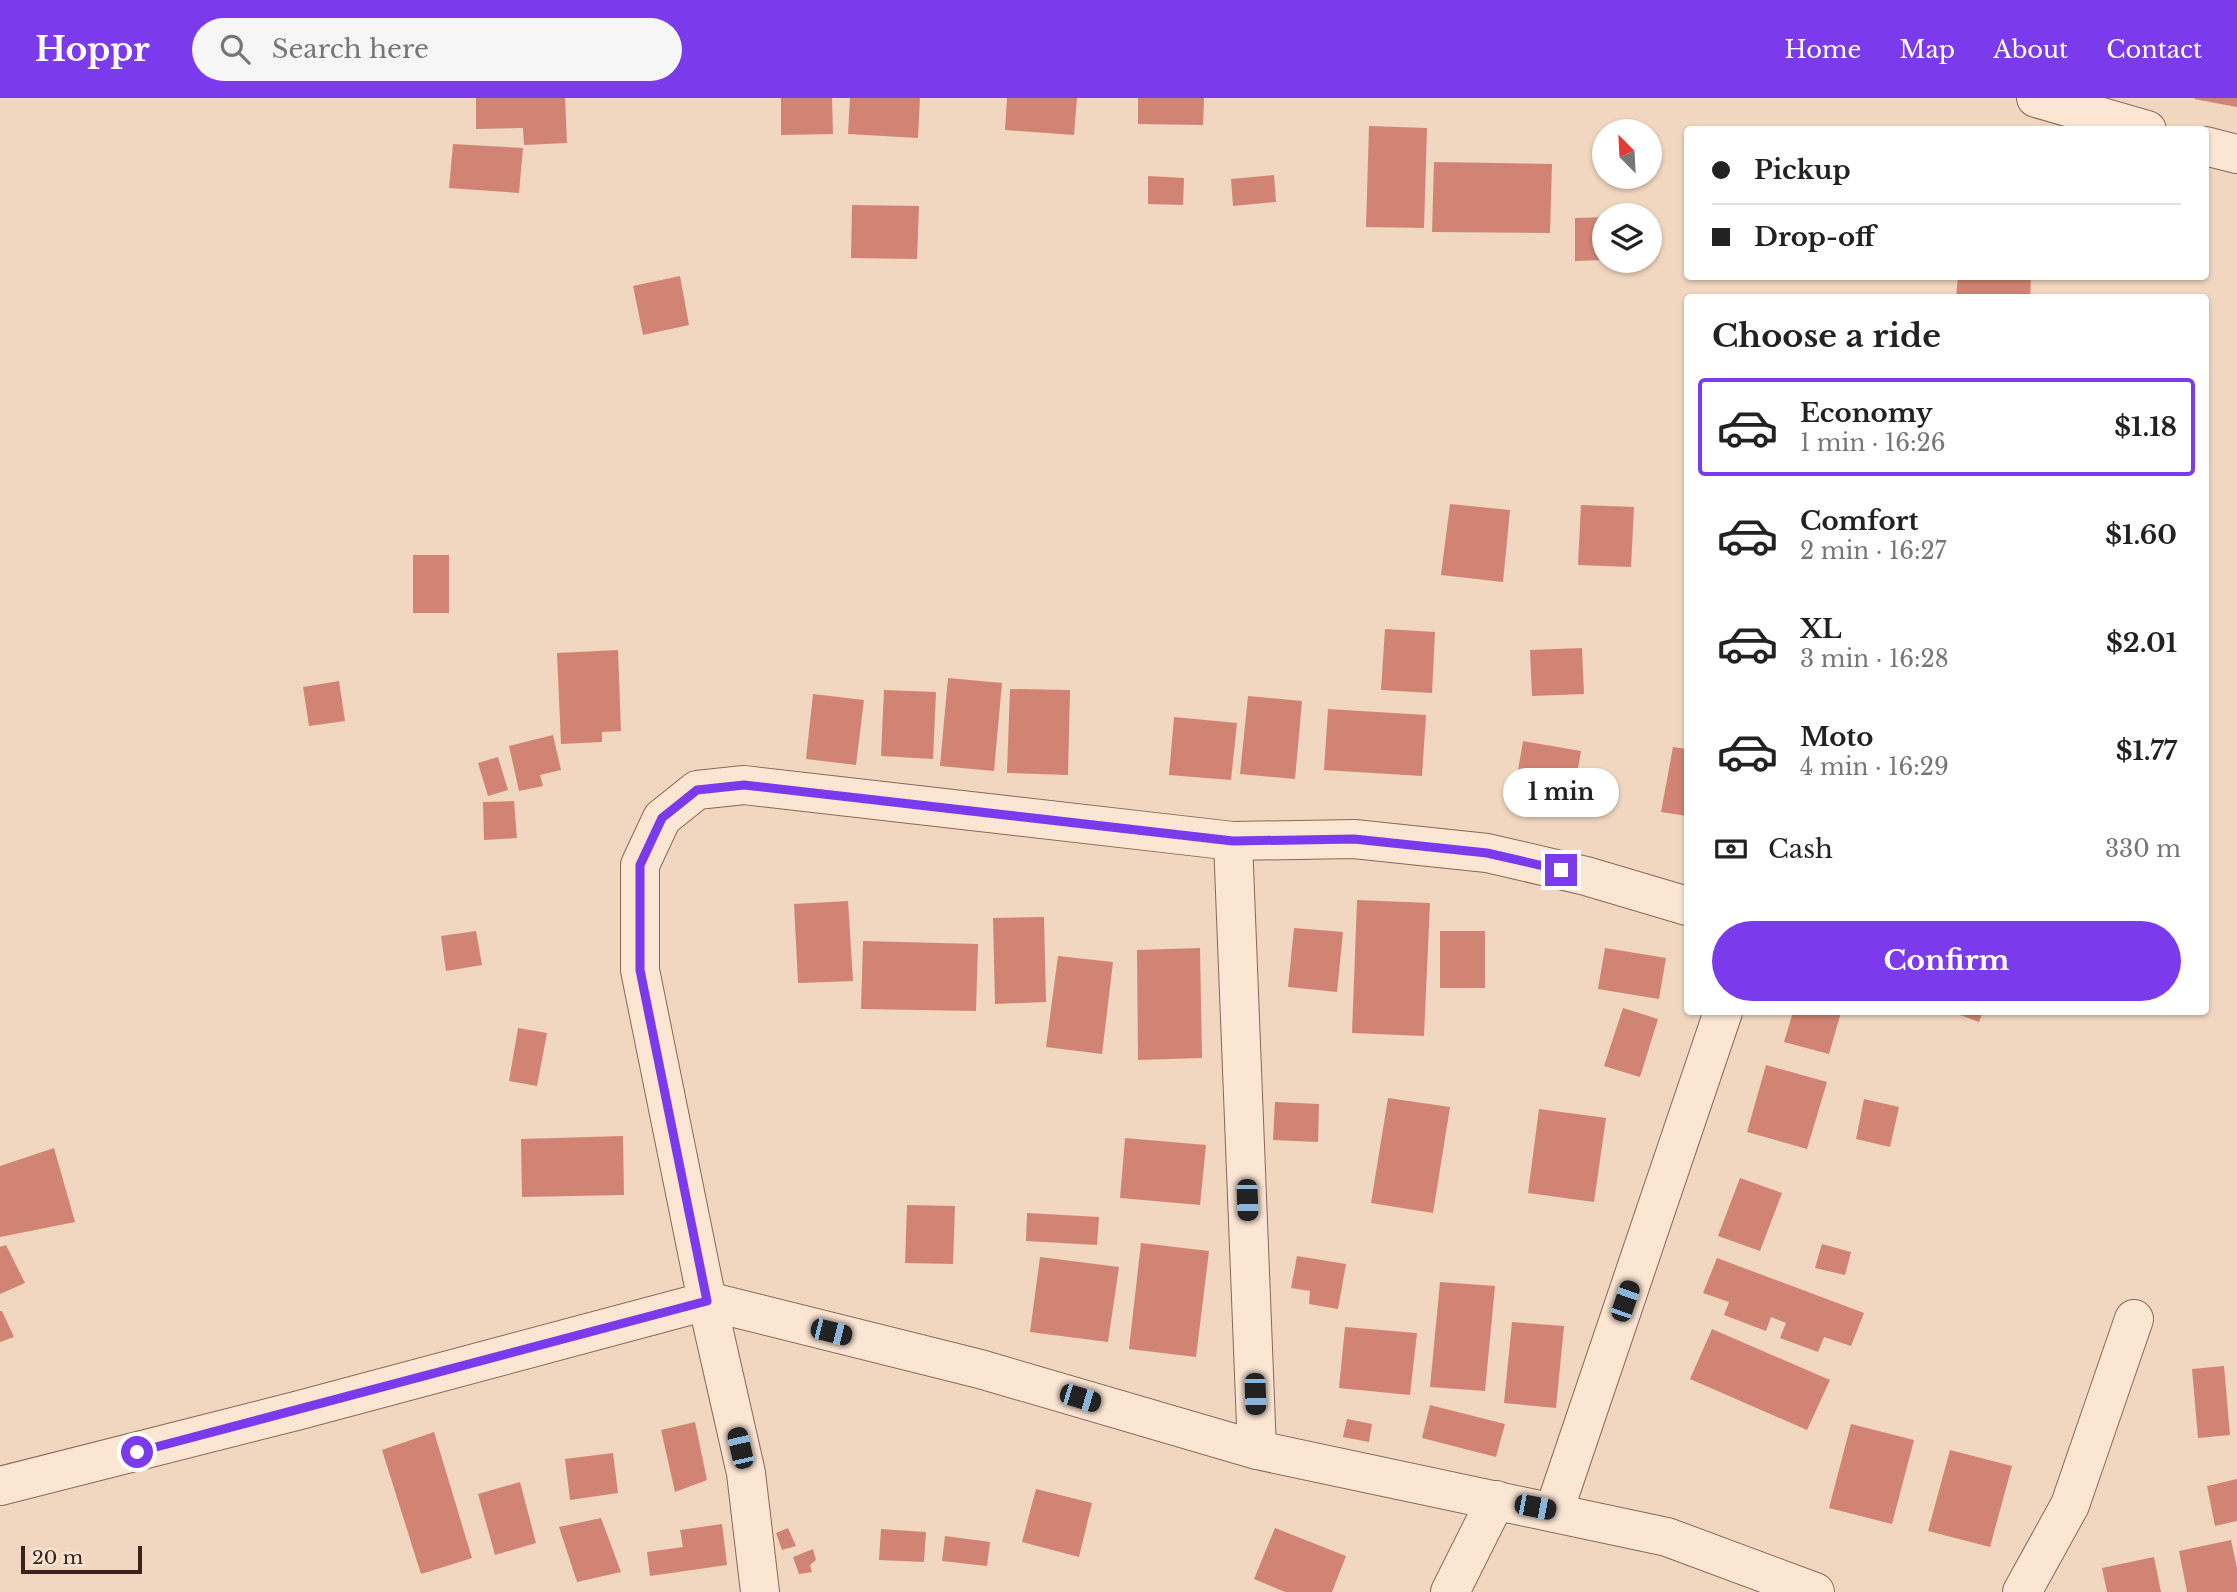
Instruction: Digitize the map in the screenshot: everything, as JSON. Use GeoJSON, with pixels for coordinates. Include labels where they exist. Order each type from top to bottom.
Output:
{"type":"FeatureCollection","features":[{"type":"Feature","properties":{"kind":"street"},"geometry":{"type":"LineString","coordinates":[[2036,98],[2133,126]]}},
{"type":"Feature","properties":{"kind":"street"},"geometry":{"type":"LineString","coordinates":[[2209,146],[2237,154]]}},
{"type":"Feature","properties":{"kind":"street"},"geometry":{"type":"LineString","coordinates":[[760,1592],[746,1473],[707,1301],[640,970],[640,865],[662,818],[697,790],[744,785],[1233,841],[1354,839],[1487,853],[1586,876],[1684,905]]}},
{"type":"Feature","properties":{"kind":"street"},"geometry":{"type":"LineString","coordinates":[[1233,841],[1257,1450]]}},
{"type":"Feature","properties":{"kind":"street"},"geometry":{"type":"LineString","coordinates":[[1554,1511],[1722,1015]]}},
{"type":"Feature","properties":{"kind":"street"},"geometry":{"type":"LineString","coordinates":[[0,1486],[296,1411],[707,1301],[980,1369],[1257,1450],[1667,1536],[1815,1592]]}},
{"type":"Feature","properties":{"kind":"street"},"geometry":{"type":"LineString","coordinates":[[2022,1592],[2070,1505],[2134,1319]]}},
{"type":"Feature","properties":{"kind":"street"},"geometry":{"type":"LineString","coordinates":[[1450,1592],[1496,1500]]}},
{"type":"Feature","properties":{"kind":"building"},"geometry":{"type":"Polygon","coordinates":[[[476,98],[565,98],[567,143],[524,145],[523,128],[476,129],[476,98]]]}},
{"type":"Feature","properties":{"kind":"building"},"geometry":{"type":"Polygon","coordinates":[[[781,98],[832,98],[833,134],[781,135],[781,98]]]}},
{"type":"Feature","properties":{"kind":"building"},"geometry":{"type":"Polygon","coordinates":[[[850,98],[920,98],[918,138],[848,134],[850,98]]]}},
{"type":"Feature","properties":{"kind":"building"},"geometry":{"type":"Polygon","coordinates":[[[1007,98],[1077,98],[1074,135],[1005,130],[1007,98]]]}},
{"type":"Feature","properties":{"kind":"building"},"geometry":{"type":"Polygon","coordinates":[[[1138,98],[1204,98],[1203,125],[1138,124],[1138,98]]]}},
{"type":"Feature","properties":{"kind":"building"},"geometry":{"type":"Polygon","coordinates":[[[2237,98],[2237,107],[2194,99],[2237,98]]]}},
{"type":"Feature","properties":{"kind":"building"},"geometry":{"type":"Polygon","coordinates":[[[1369,126],[1427,128],[1424,228],[1366,227],[1369,126]]]}},
{"type":"Feature","properties":{"kind":"building"},"geometry":{"type":"Polygon","coordinates":[[[453,144],[523,148],[519,193],[449,188],[453,144]]]}},
{"type":"Feature","properties":{"kind":"building"},"geometry":{"type":"Polygon","coordinates":[[[1434,162],[1552,164],[1550,233],[1432,232],[1434,162]]]}},
{"type":"Feature","properties":{"kind":"building"},"geometry":{"type":"Polygon","coordinates":[[[1274,175],[1276,202],[1233,206],[1231,179],[1274,175]]]}},
{"type":"Feature","properties":{"kind":"building"},"geometry":{"type":"Polygon","coordinates":[[[1148,176],[1184,178],[1183,205],[1148,204],[1148,176]]]}},
{"type":"Feature","properties":{"kind":"building"},"geometry":{"type":"Polygon","coordinates":[[[852,205],[919,206],[917,259],[851,258],[852,205]]]}},
{"type":"Feature","properties":{"kind":"building"},"geometry":{"type":"Polygon","coordinates":[[[1592,217],[1592,260],[1575,261],[1575,218],[1592,217]]]}},
{"type":"Feature","properties":{"kind":"building"},"geometry":{"type":"Polygon","coordinates":[[[680,276],[689,325],[643,335],[633,286],[680,276]]]}},
{"type":"Feature","properties":{"kind":"building"},"geometry":{"type":"Polygon","coordinates":[[[1958,280],[2031,280],[2030,294],[1956,294],[1958,280]]]}},
{"type":"Feature","properties":{"kind":"building"},"geometry":{"type":"Polygon","coordinates":[[[1450,504],[1510,510],[1503,582],[1441,575],[1450,504]]]}},
{"type":"Feature","properties":{"kind":"building"},"geometry":{"type":"Polygon","coordinates":[[[1581,505],[1634,507],[1631,567],[1578,565],[1581,505]]]}},
{"type":"Feature","properties":{"kind":"building"},"geometry":{"type":"Polygon","coordinates":[[[413,555],[449,555],[449,613],[413,613],[413,555]]]}},
{"type":"Feature","properties":{"kind":"building"},"geometry":{"type":"Polygon","coordinates":[[[1385,629],[1435,632],[1432,693],[1381,690],[1385,629]]]}},
{"type":"Feature","properties":{"kind":"building"},"geometry":{"type":"Polygon","coordinates":[[[1582,648],[1584,694],[1532,696],[1530,650],[1582,648]]]}},
{"type":"Feature","properties":{"kind":"building"},"geometry":{"type":"Polygon","coordinates":[[[618,650],[621,731],[602,732],[602,742],[561,744],[557,653],[618,650]]]}},
{"type":"Feature","properties":{"kind":"building"},"geometry":{"type":"Polygon","coordinates":[[[948,678],[1002,683],[994,771],[940,766],[948,678]]]}},
{"type":"Feature","properties":{"kind":"building"},"geometry":{"type":"Polygon","coordinates":[[[339,681],[345,721],[309,726],[303,687],[339,681]]]}},
{"type":"Feature","properties":{"kind":"building"},"geometry":{"type":"Polygon","coordinates":[[[1010,689],[1070,690],[1068,775],[1007,773],[1010,689]]]}},
{"type":"Feature","properties":{"kind":"building"},"geometry":{"type":"Polygon","coordinates":[[[884,690],[936,692],[933,759],[881,756],[884,690]]]}},
{"type":"Feature","properties":{"kind":"building"},"geometry":{"type":"Polygon","coordinates":[[[813,694],[864,700],[856,765],[806,759],[813,694]]]}},
{"type":"Feature","properties":{"kind":"building"},"geometry":{"type":"Polygon","coordinates":[[[1248,696],[1302,701],[1295,779],[1240,774],[1248,696]]]}},
{"type":"Feature","properties":{"kind":"building"},"geometry":{"type":"Polygon","coordinates":[[[1328,709],[1426,715],[1422,776],[1324,770],[1328,709]]]}},
{"type":"Feature","properties":{"kind":"building"},"geometry":{"type":"Polygon","coordinates":[[[1174,717],[1237,723],[1231,780],[1169,775],[1174,717]]]}},
{"type":"Feature","properties":{"kind":"building"},"geometry":{"type":"Polygon","coordinates":[[[553,735],[561,770],[540,775],[543,786],[519,791],[509,746],[553,735]]]}},
{"type":"Feature","properties":{"kind":"building"},"geometry":{"type":"Polygon","coordinates":[[[1523,741],[1581,751],[1572,804],[1514,794],[1523,741]]]}},
{"type":"Feature","properties":{"kind":"building"},"geometry":{"type":"Polygon","coordinates":[[[1673,747],[1684,749],[1684,816],[1661,812],[1673,747]]]}},
{"type":"Feature","properties":{"kind":"building"},"geometry":{"type":"Polygon","coordinates":[[[498,757],[508,790],[488,796],[478,763],[498,757]]]}},
{"type":"Feature","properties":{"kind":"building"},"geometry":{"type":"Polygon","coordinates":[[[514,801],[517,838],[484,840],[483,802],[514,801]]]}},
{"type":"Feature","properties":{"kind":"building"},"geometry":{"type":"Polygon","coordinates":[[[1357,900],[1430,903],[1424,1036],[1352,1033],[1357,900]]]}},
{"type":"Feature","properties":{"kind":"building"},"geometry":{"type":"Polygon","coordinates":[[[848,901],[853,981],[798,983],[794,904],[848,901]]]}},
{"type":"Feature","properties":{"kind":"building"},"geometry":{"type":"Polygon","coordinates":[[[1044,917],[1046,1002],[995,1004],[993,918],[1044,917]]]}},
{"type":"Feature","properties":{"kind":"building"},"geometry":{"type":"Polygon","coordinates":[[[1294,928],[1343,932],[1337,992],[1288,987],[1294,928]]]}},
{"type":"Feature","properties":{"kind":"building"},"geometry":{"type":"Polygon","coordinates":[[[476,931],[482,965],[446,971],[441,936],[476,931]]]}},
{"type":"Feature","properties":{"kind":"building"},"geometry":{"type":"Polygon","coordinates":[[[1440,931],[1485,931],[1485,988],[1440,988],[1440,931]]]}},
{"type":"Feature","properties":{"kind":"building"},"geometry":{"type":"Polygon","coordinates":[[[863,941],[978,944],[976,1011],[861,1009],[863,941]]]}},
{"type":"Feature","properties":{"kind":"building"},"geometry":{"type":"Polygon","coordinates":[[[1200,948],[1202,1058],[1138,1060],[1137,950],[1200,948]]]}},
{"type":"Feature","properties":{"kind":"building"},"geometry":{"type":"Polygon","coordinates":[[[1605,948],[1666,958],[1659,999],[1598,989],[1605,948]]]}},
{"type":"Feature","properties":{"kind":"building"},"geometry":{"type":"Polygon","coordinates":[[[1058,956],[1113,962],[1102,1054],[1046,1047],[1058,956]]]}},
{"type":"Feature","properties":{"kind":"building"},"geometry":{"type":"Polygon","coordinates":[[[1623,1008],[1658,1019],[1640,1077],[1604,1066],[1623,1008]]]}},
{"type":"Feature","properties":{"kind":"building"},"geometry":{"type":"Polygon","coordinates":[[[1792,1015],[1840,1015],[1829,1054],[1784,1042],[1792,1015]]]}},
{"type":"Feature","properties":{"kind":"building"},"geometry":{"type":"Polygon","coordinates":[[[1960,1015],[1982,1015],[1979,1022],[1960,1015]]]}},
{"type":"Feature","properties":{"kind":"building"},"geometry":{"type":"Polygon","coordinates":[[[518,1028],[547,1033],[537,1086],[509,1081],[518,1028]]]}},
{"type":"Feature","properties":{"kind":"building"},"geometry":{"type":"Polygon","coordinates":[[[1766,1065],[1827,1082],[1807,1149],[1747,1132],[1766,1065]]]}},
{"type":"Feature","properties":{"kind":"building"},"geometry":{"type":"Polygon","coordinates":[[[1388,1098],[1450,1107],[1433,1213],[1371,1203],[1388,1098]]]}},
{"type":"Feature","properties":{"kind":"building"},"geometry":{"type":"Polygon","coordinates":[[[1864,1099],[1899,1107],[1890,1147],[1856,1139],[1864,1099]]]}},
{"type":"Feature","properties":{"kind":"building"},"geometry":{"type":"Polygon","coordinates":[[[1275,1102],[1319,1104],[1318,1142],[1273,1140],[1275,1102]]]}},
{"type":"Feature","properties":{"kind":"building"},"geometry":{"type":"Polygon","coordinates":[[[1539,1109],[1606,1118],[1594,1202],[1528,1193],[1539,1109]]]}},
{"type":"Feature","properties":{"kind":"building"},"geometry":{"type":"Polygon","coordinates":[[[623,1136],[624,1195],[522,1197],[521,1139],[623,1136]]]}},
{"type":"Feature","properties":{"kind":"building"},"geometry":{"type":"Polygon","coordinates":[[[1125,1138],[1206,1145],[1200,1205],[1120,1198],[1125,1138]]]}},
{"type":"Feature","properties":{"kind":"building"},"geometry":{"type":"Polygon","coordinates":[[[54,1148],[75,1222],[0,1237],[0,1166],[54,1148]]]}},
{"type":"Feature","properties":{"kind":"building"},"geometry":{"type":"Polygon","coordinates":[[[1740,1178],[1782,1193],[1760,1251],[1718,1236],[1740,1178]]]}},
{"type":"Feature","properties":{"kind":"building"},"geometry":{"type":"Polygon","coordinates":[[[907,1205],[955,1206],[953,1264],[905,1263],[907,1205]]]}},
{"type":"Feature","properties":{"kind":"building"},"geometry":{"type":"Polygon","coordinates":[[[1027,1213],[1099,1217],[1097,1245],[1026,1241],[1027,1213]]]}},
{"type":"Feature","properties":{"kind":"building"},"geometry":{"type":"Polygon","coordinates":[[[1141,1243],[1209,1251],[1196,1357],[1129,1349],[1141,1243]]]}},
{"type":"Feature","properties":{"kind":"building"},"geometry":{"type":"Polygon","coordinates":[[[1822,1244],[1851,1252],[1845,1275],[1815,1268],[1822,1244]]]}},
{"type":"Feature","properties":{"kind":"building"},"geometry":{"type":"Polygon","coordinates":[[[6,1245],[25,1283],[0,1294],[0,1247],[6,1245]]]}},
{"type":"Feature","properties":{"kind":"building"},"geometry":{"type":"Polygon","coordinates":[[[1297,1256],[1346,1264],[1338,1309],[1309,1304],[1310,1291],[1291,1288],[1297,1256]]]}},
{"type":"Feature","properties":{"kind":"building"},"geometry":{"type":"Polygon","coordinates":[[[1040,1257],[1119,1267],[1108,1342],[1030,1332],[1040,1257]]]}},
{"type":"Feature","properties":{"kind":"building"},"geometry":{"type":"Polygon","coordinates":[[[1717,1258],[1864,1313],[1851,1346],[1824,1337],[1818,1352],[1780,1338],[1786,1323],[1771,1317],[1766,1331],[1724,1315],[1729,1302],[1703,1293],[1717,1258]]]}},
{"type":"Feature","properties":{"kind":"building"},"geometry":{"type":"Polygon","coordinates":[[[1440,1282],[1495,1286],[1485,1391],[1430,1387],[1440,1282]]]}},
{"type":"Feature","properties":{"kind":"building"},"geometry":{"type":"Polygon","coordinates":[[[0,1311],[14,1337],[0,1342],[0,1311]]]}},
{"type":"Feature","properties":{"kind":"building"},"geometry":{"type":"Polygon","coordinates":[[[1512,1322],[1564,1326],[1556,1408],[1504,1403],[1512,1322]]]}},
{"type":"Feature","properties":{"kind":"building"},"geometry":{"type":"Polygon","coordinates":[[[1345,1327],[1417,1333],[1410,1395],[1339,1388],[1345,1327]]]}},
{"type":"Feature","properties":{"kind":"building"},"geometry":{"type":"Polygon","coordinates":[[[1712,1329],[1830,1380],[1807,1430],[1690,1379],[1712,1329]]]}},
{"type":"Feature","properties":{"kind":"building"},"geometry":{"type":"Polygon","coordinates":[[[2224,1366],[2230,1435],[2198,1438],[2192,1369],[2224,1366]]]}},
{"type":"Feature","properties":{"kind":"building"},"geometry":{"type":"Polygon","coordinates":[[[1430,1405],[1505,1424],[1496,1457],[1422,1438],[1430,1405]]]}},
{"type":"Feature","properties":{"kind":"building"},"geometry":{"type":"Polygon","coordinates":[[[1347,1419],[1372,1424],[1369,1442],[1343,1437],[1347,1419]]]}},
{"type":"Feature","properties":{"kind":"building"},"geometry":{"type":"Polygon","coordinates":[[[695,1422],[707,1480],[675,1492],[661,1430],[695,1422]]]}},
{"type":"Feature","properties":{"kind":"building"},"geometry":{"type":"Polygon","coordinates":[[[1851,1424],[1914,1440],[1892,1524],[1829,1508],[1851,1424]]]}},
{"type":"Feature","properties":{"kind":"building"},"geometry":{"type":"Polygon","coordinates":[[[434,1432],[472,1558],[421,1574],[382,1450],[434,1432]]]}},
{"type":"Feature","properties":{"kind":"building"},"geometry":{"type":"Polygon","coordinates":[[[1950,1450],[2012,1466],[1990,1547],[1928,1531],[1950,1450]]]}},
{"type":"Feature","properties":{"kind":"building"},"geometry":{"type":"Polygon","coordinates":[[[613,1453],[618,1493],[570,1500],[565,1459],[613,1453]]]}},
{"type":"Feature","properties":{"kind":"building"},"geometry":{"type":"Polygon","coordinates":[[[2237,1479],[2237,1521],[2215,1526],[2207,1486],[2237,1479]]]}},
{"type":"Feature","properties":{"kind":"building"},"geometry":{"type":"Polygon","coordinates":[[[520,1482],[536,1543],[495,1555],[478,1494],[520,1482]]]}},
{"type":"Feature","properties":{"kind":"building"},"geometry":{"type":"Polygon","coordinates":[[[1036,1489],[1092,1503],[1079,1557],[1022,1542],[1036,1489]]]}},
{"type":"Feature","properties":{"kind":"building"},"geometry":{"type":"Polygon","coordinates":[[[601,1518],[621,1572],[577,1582],[559,1527],[601,1518]]]}},
{"type":"Feature","properties":{"kind":"building"},"geometry":{"type":"Polygon","coordinates":[[[722,1524],[727,1565],[650,1576],[647,1552],[683,1547],[680,1530],[722,1524]]]}},
{"type":"Feature","properties":{"kind":"building"},"geometry":{"type":"Polygon","coordinates":[[[788,1528],[796,1546],[782,1550],[776,1533],[788,1528]]]}},
{"type":"Feature","properties":{"kind":"building"},"geometry":{"type":"Polygon","coordinates":[[[1275,1528],[1346,1556],[1332,1592],[1285,1592],[1254,1579],[1275,1528]]]}},
{"type":"Feature","properties":{"kind":"building"},"geometry":{"type":"Polygon","coordinates":[[[881,1529],[926,1532],[924,1562],[879,1560],[881,1529]]]}},
{"type":"Feature","properties":{"kind":"building"},"geometry":{"type":"Polygon","coordinates":[[[945,1536],[990,1542],[987,1566],[942,1561],[945,1536]]]}},
{"type":"Feature","properties":{"kind":"building"},"geometry":{"type":"Polygon","coordinates":[[[2231,1540],[2237,1568],[2237,1592],[2187,1592],[2179,1551],[2231,1540]]]}},
{"type":"Feature","properties":{"kind":"building"},"geometry":{"type":"Polygon","coordinates":[[[813,1549],[816,1560],[810,1565],[812,1572],[799,1574],[793,1557],[813,1549]]]}},
{"type":"Feature","properties":{"kind":"building"},"geometry":{"type":"Polygon","coordinates":[[[2154,1557],[2161,1592],[2107,1592],[2102,1568],[2154,1557]]]}},
{"type":"Feature","properties":{"kind":"route"},"geometry":{"type":"LineString","coordinates":[[137,1452],[707,1301],[640,970],[640,865],[662,818],[697,790],[744,785],[1233,841],[1354,839],[1487,853],[1561,870]]}}]}
